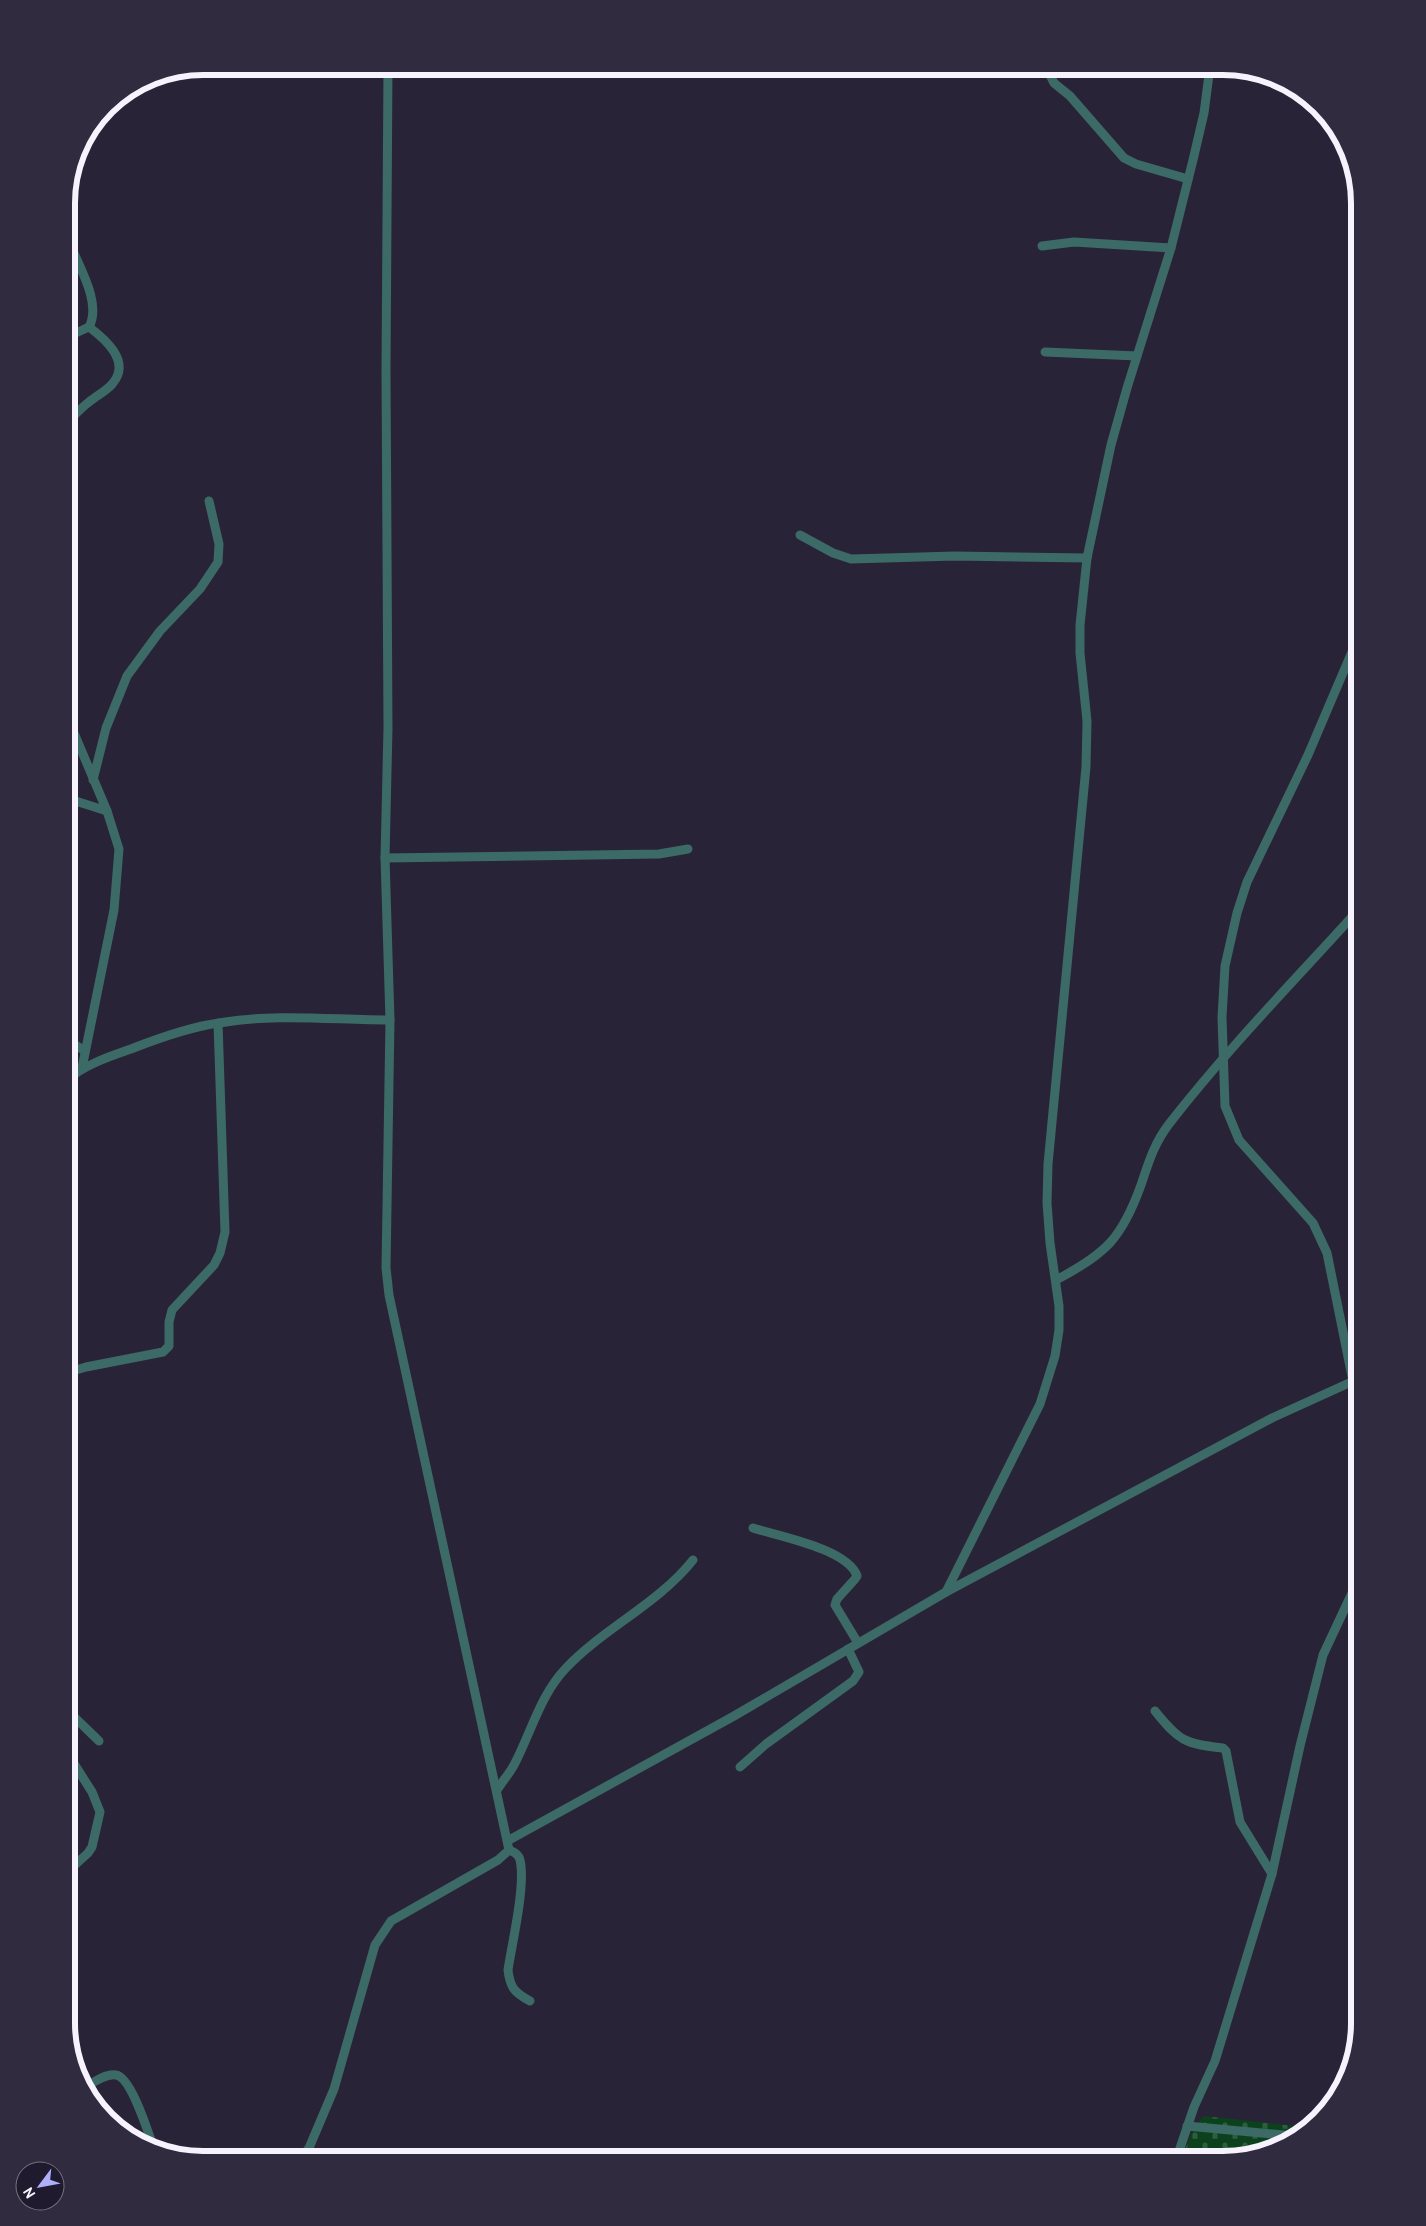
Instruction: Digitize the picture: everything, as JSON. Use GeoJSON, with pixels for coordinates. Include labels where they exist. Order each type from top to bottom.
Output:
{"type":"FeatureCollection","features":[{"type":"Feature","properties":{"kind":"street"},"geometry":{"type":"LineString","coordinates":[[388,75],[386,380],[388,728],[384,858],[390,1020],[386,1268],[388,1295],[509,1850]]}},
{"type":"Feature","properties":{"kind":"street"},"geometry":{"type":"LineString","coordinates":[[1050,75],[1054,83],[1070,96],[1129,162],[1188,179]]}},
{"type":"Feature","properties":{"kind":"street"},"geometry":{"type":"LineString","coordinates":[[946,1592],[1040,1404],[1055,1356],[1059,1330],[1056,1280],[1048,1211],[1048,1164],[1086,767],[1087,721],[1080,652],[1081,597],[1087,558],[1111,446],[1171,248],[1204,113],[1209,75]]}},
{"type":"Feature","properties":{"kind":"street"},"geometry":{"type":"LineString","coordinates":[[1042,246],[1074,242],[1171,248]]}},
{"type":"Feature","properties":{"kind":"street"},"geometry":{"type":"LineString","coordinates":[[75,259],[92,302],[93,319],[89,326],[75,333]]}},
{"type":"Feature","properties":{"kind":"street"},"geometry":{"type":"LineString","coordinates":[[75,415],[112,385],[119,370],[120,363],[115,352],[89,326]]}},
{"type":"Feature","properties":{"kind":"street"},"geometry":{"type":"LineString","coordinates":[[1045,352],[1137,356]]}},
{"type":"Feature","properties":{"kind":"street"},"geometry":{"type":"LineString","coordinates":[[93,780],[106,728],[130,670],[160,631],[200,589],[218,562],[219,544],[209,501]]}},
{"type":"Feature","properties":{"kind":"street"},"geometry":{"type":"LineString","coordinates":[[800,535],[833,553],[851,559],[947,556],[1087,558]]}},
{"type":"Feature","properties":{"kind":"street"},"geometry":{"type":"LineString","coordinates":[[1351,654],[1308,755],[1248,882],[1237,913],[1225,966],[1222,1017],[1225,1106],[1238,1140],[1313,1223],[1327,1253],[1351,1357]]}},
{"type":"Feature","properties":{"kind":"street"},"geometry":{"type":"LineString","coordinates":[[75,736],[107,810],[119,849],[114,910],[82,1068]]}},
{"type":"Feature","properties":{"kind":"street"},"geometry":{"type":"LineString","coordinates":[[75,801],[107,810]]}},
{"type":"Feature","properties":{"kind":"street"},"geometry":{"type":"LineString","coordinates":[[384,858],[652,854],[688,849]]}},
{"type":"Feature","properties":{"kind":"street"},"geometry":{"type":"LineString","coordinates":[[1056,1280],[1089,1262],[1106,1249],[1125,1220],[1139,1191],[1153,1146],[1169,1124],[1223,1060],[1351,918]]}},
{"type":"Feature","properties":{"kind":"street"},"geometry":{"type":"LineString","coordinates":[[75,1074],[82,1068],[153,1041],[218,1023],[288,1018],[390,1020]]}},
{"type":"Feature","properties":{"kind":"street"},"geometry":{"type":"LineString","coordinates":[[75,1370],[163,1352],[167,1349],[169,1346],[169,1322],[172,1310],[214,1265],[220,1253],[225,1232],[218,1023]]}},
{"type":"Feature","properties":{"kind":"street"},"geometry":{"type":"LineString","coordinates":[[75,1045],[85,1051]]}},
{"type":"Feature","properties":{"kind":"street"},"geometry":{"type":"LineString","coordinates":[[508,1840],[734,1716],[946,1592],[1272,1418],[1351,1381]]}},
{"type":"Feature","properties":{"kind":"street"},"geometry":{"type":"LineString","coordinates":[[753,1528],[820,1549],[838,1557],[853,1569],[856,1579],[837,1599],[835,1605],[858,1643]]}},
{"type":"Feature","properties":{"kind":"street"},"geometry":{"type":"LineString","coordinates":[[497,1790],[514,1766],[554,1682],[566,1667],[600,1638],[662,1592],[682,1574],[693,1560]]}},
{"type":"Feature","properties":{"kind":"street"},"geometry":{"type":"LineString","coordinates":[[1179,2151],[1187,2126],[1215,2061],[1272,1874],[1300,1746],[1323,1655],[1351,1595]]}},
{"type":"Feature","properties":{"kind":"street"},"geometry":{"type":"LineString","coordinates":[[740,1767],[766,1744],[853,1681],[859,1672],[848,1649]]}},
{"type":"Feature","properties":{"kind":"street"},"geometry":{"type":"LineString","coordinates":[[1154,1711],[1181,1740],[1190,1744],[1223,1748],[1226,1751],[1240,1822],[1272,1874]]}},
{"type":"Feature","properties":{"kind":"street"},"geometry":{"type":"LineString","coordinates":[[75,1718],[99,1741]]}},
{"type":"Feature","properties":{"kind":"street"},"geometry":{"type":"LineString","coordinates":[[75,1765],[92,1792],[100,1812],[92,1847],[76,1864]]}},
{"type":"Feature","properties":{"kind":"street"},"geometry":{"type":"LineString","coordinates":[[509,1850],[517,1855],[520,1860],[522,1878],[508,1970],[509,1981],[513,1990],[530,2001]]}},
{"type":"Feature","properties":{"kind":"street"},"geometry":{"type":"LineString","coordinates":[[307,2151],[334,2089],[373,1952],[382,1932],[391,1921],[498,1860],[509,1850]]}},
{"type":"Feature","properties":{"kind":"street"},"geometry":{"type":"LineString","coordinates":[[91,2085],[106,2077],[116,2075],[122,2078],[129,2086],[136,2101],[151,2140]]}},
{"type":"Feature","properties":{"kind":"street"},"geometry":{"type":"LineString","coordinates":[[1187,2126],[1284,2135]]}},
{"type":"Feature","properties":{"kind":"green space"},"geometry":{"type":"Polygon","coordinates":[[[1204,2116],[1298,2126],[1280,2138],[1256,2147],[1223,2151],[1185,2151],[1194,2127],[1204,2116]]]}}]}
